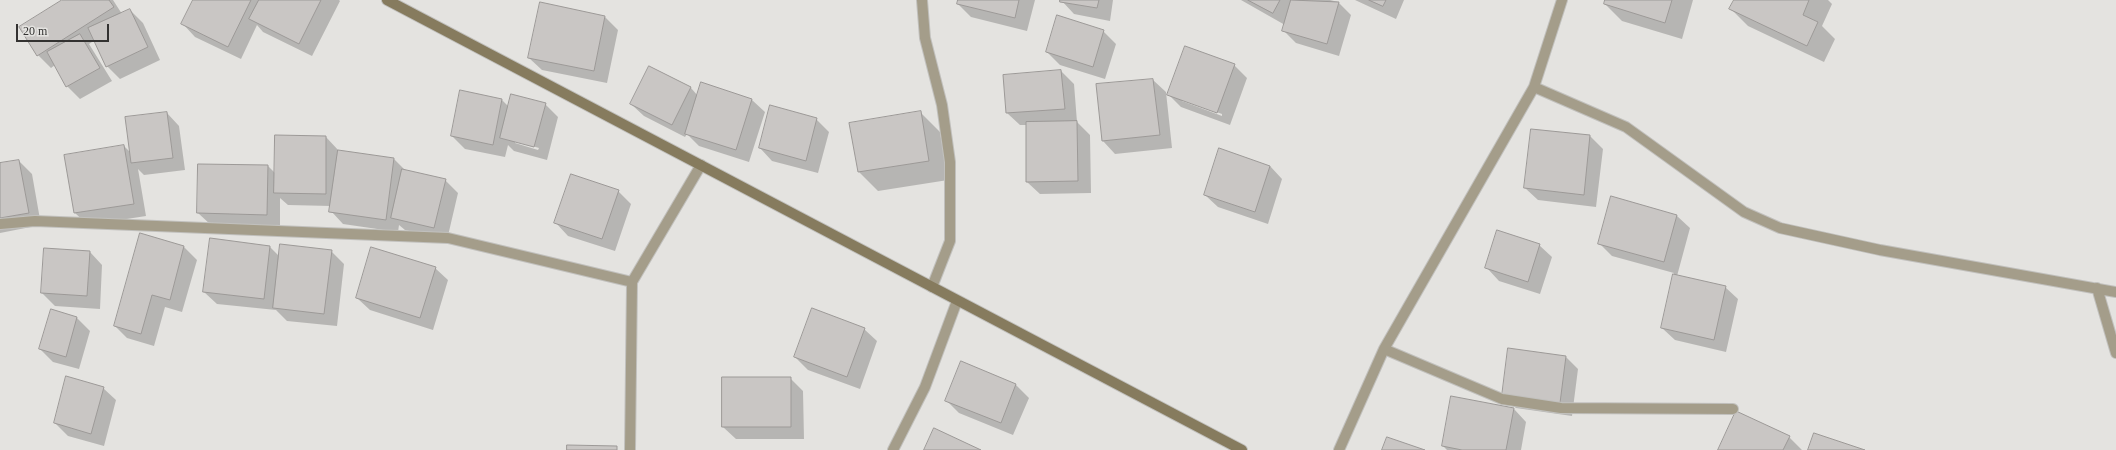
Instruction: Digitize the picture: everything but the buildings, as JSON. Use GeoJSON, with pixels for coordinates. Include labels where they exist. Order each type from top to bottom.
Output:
{"type":"FeatureCollection","features":[{"type":"Feature","properties":{"kind":"street"},"geometry":{"type":"LineString","coordinates":[[388,0],[1242,450]]}},
{"type":"Feature","properties":{"kind":"street"},"geometry":{"type":"LineString","coordinates":[[922,0],[925,38],[942,105],[950,162],[950,241],[932,287]]}},
{"type":"Feature","properties":{"kind":"street"},"geometry":{"type":"LineString","coordinates":[[1339,450],[1384,349],[1534,87],[1562,0]]}},
{"type":"Feature","properties":{"kind":"street"},"geometry":{"type":"LineString","coordinates":[[1534,87],[1626,127],[1744,212],[1780,228],[1880,250],[2116,292]]}},
{"type":"Feature","properties":{"kind":"street"},"geometry":{"type":"LineString","coordinates":[[630,450],[632,282],[701,165]]}},
{"type":"Feature","properties":{"kind":"street"},"geometry":{"type":"LineString","coordinates":[[0,224],[34,221],[448,238],[632,282]]}},
{"type":"Feature","properties":{"kind":"street"},"geometry":{"type":"LineString","coordinates":[[2097,288],[2116,353]]}},
{"type":"Feature","properties":{"kind":"street"},"geometry":{"type":"LineString","coordinates":[[894,450],[925,387],[957,301]]}},
{"type":"Feature","properties":{"kind":"street"},"geometry":{"type":"LineString","coordinates":[[1384,349],[1502,399],[1561,408],[1733,409]]}}]}
